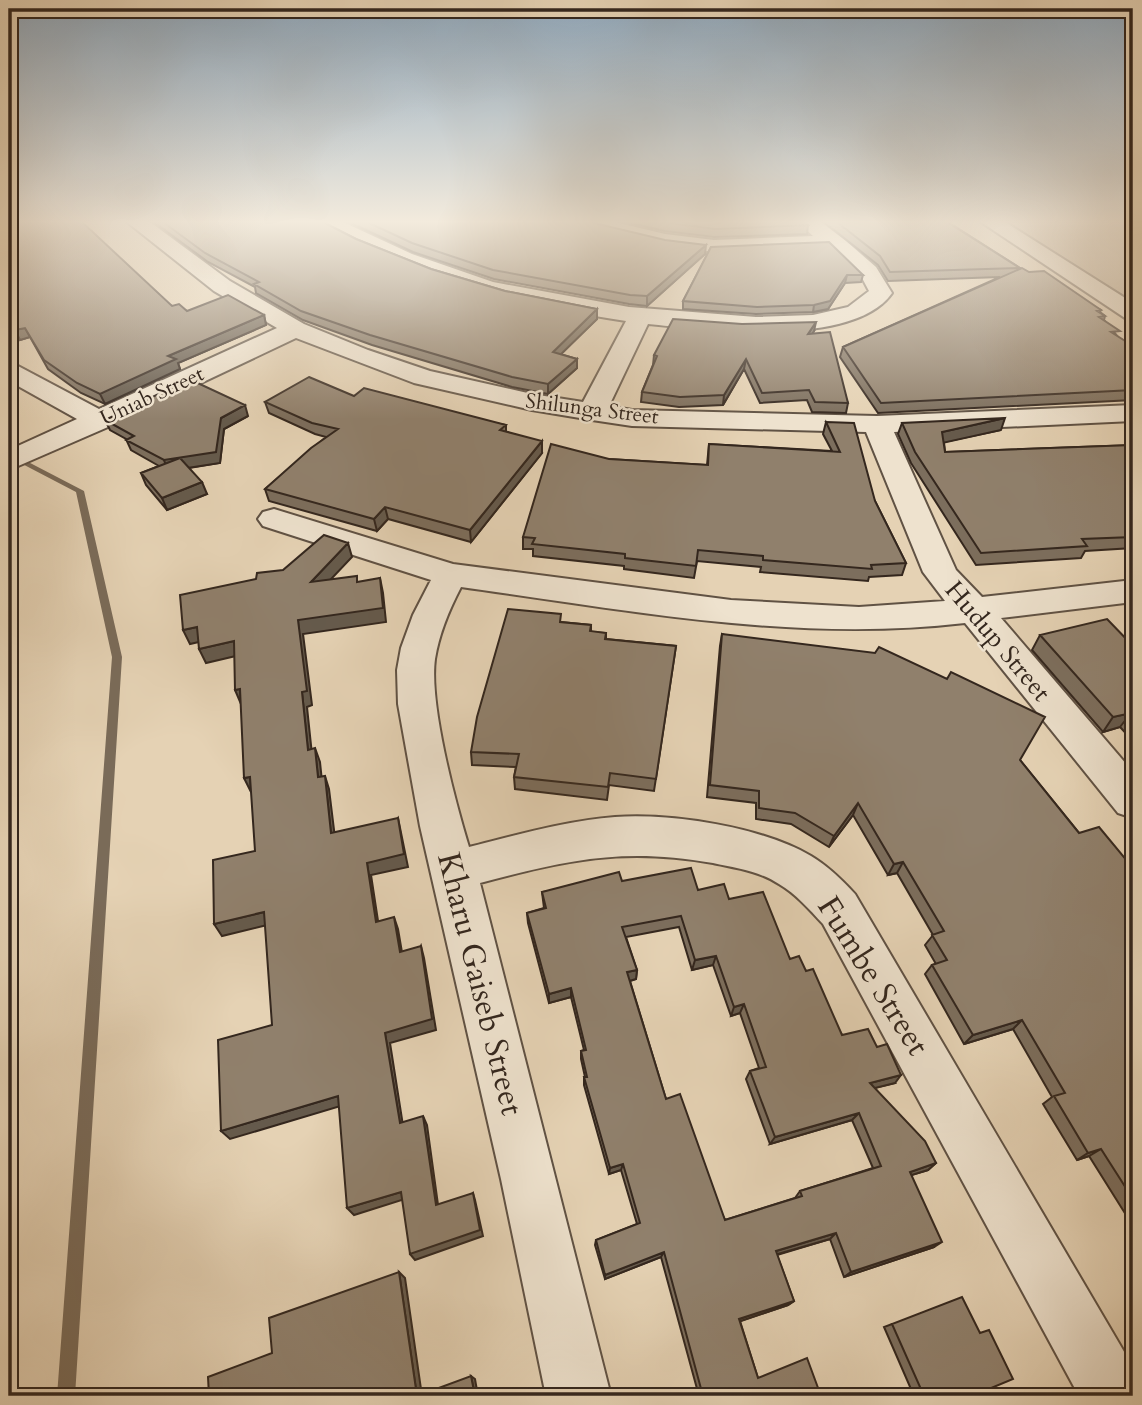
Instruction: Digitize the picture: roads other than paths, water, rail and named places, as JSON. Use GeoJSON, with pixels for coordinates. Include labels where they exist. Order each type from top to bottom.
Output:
{"type":"FeatureCollection","features":[{"type":"Feature","properties":{"kind":"street","name":"Shilunga Street"},"geometry":{"type":"LineString","coordinates":[[225,288],[295,329],[359,355],[435,380],[532,402],[632,418],[877,424],[1133,413]]}},
{"type":"Feature","properties":{"kind":"street"},"geometry":{"type":"LineString","coordinates":[[486,288],[564,305],[640,316],[745,325],[836,319],[862,312],[881,293],[879,288]]}},
{"type":"Feature","properties":{"kind":"street"},"geometry":{"type":"LineString","coordinates":[[1093,288],[1133,313]]}},
{"type":"Feature","properties":{"kind":"street"},"geometry":{"type":"LineString","coordinates":[[593,412],[640,316]]}},
{"type":"Feature","properties":{"kind":"street","name":"Uniab Street"},"geometry":{"type":"LineString","coordinates":[[9,461],[295,329]]}},
{"type":"Feature","properties":{"kind":"street"},"geometry":{"type":"LineString","coordinates":[[9,371],[76,406],[98,421]]}},
{"type":"Feature","properties":{"kind":"street","name":"Hudup Street"},"geometry":{"type":"LineString","coordinates":[[877,424],[940,572],[1133,802]]}},
{"type":"Feature","properties":{"kind":"street"},"geometry":{"type":"LineString","coordinates":[[274,519],[451,575],[672,606],[782,616],[859,619],[974,610],[1133,591]]}},
{"type":"Feature","properties":{"kind":"street","name":"Kharu Gaiseb Street"},"geometry":{"type":"LineString","coordinates":[[451,575],[436,601],[425,629],[417,660],[416,693],[442,834],[454,870],[529,1179],[578,1396]]}},
{"type":"Feature","properties":{"kind":"street","name":"Fumbe Street"},"geometry":{"type":"LineString","coordinates":[[454,870],[582,840],[653,836],[747,851],[783,862],[809,877],[839,909],[1114,1396]]}},
{"type":"Feature","properties":{"kind":"waterway"},"geometry":{"type":"LineString","coordinates":[[9,454],[80,491],[117,657],[66,1396]]}}]}
